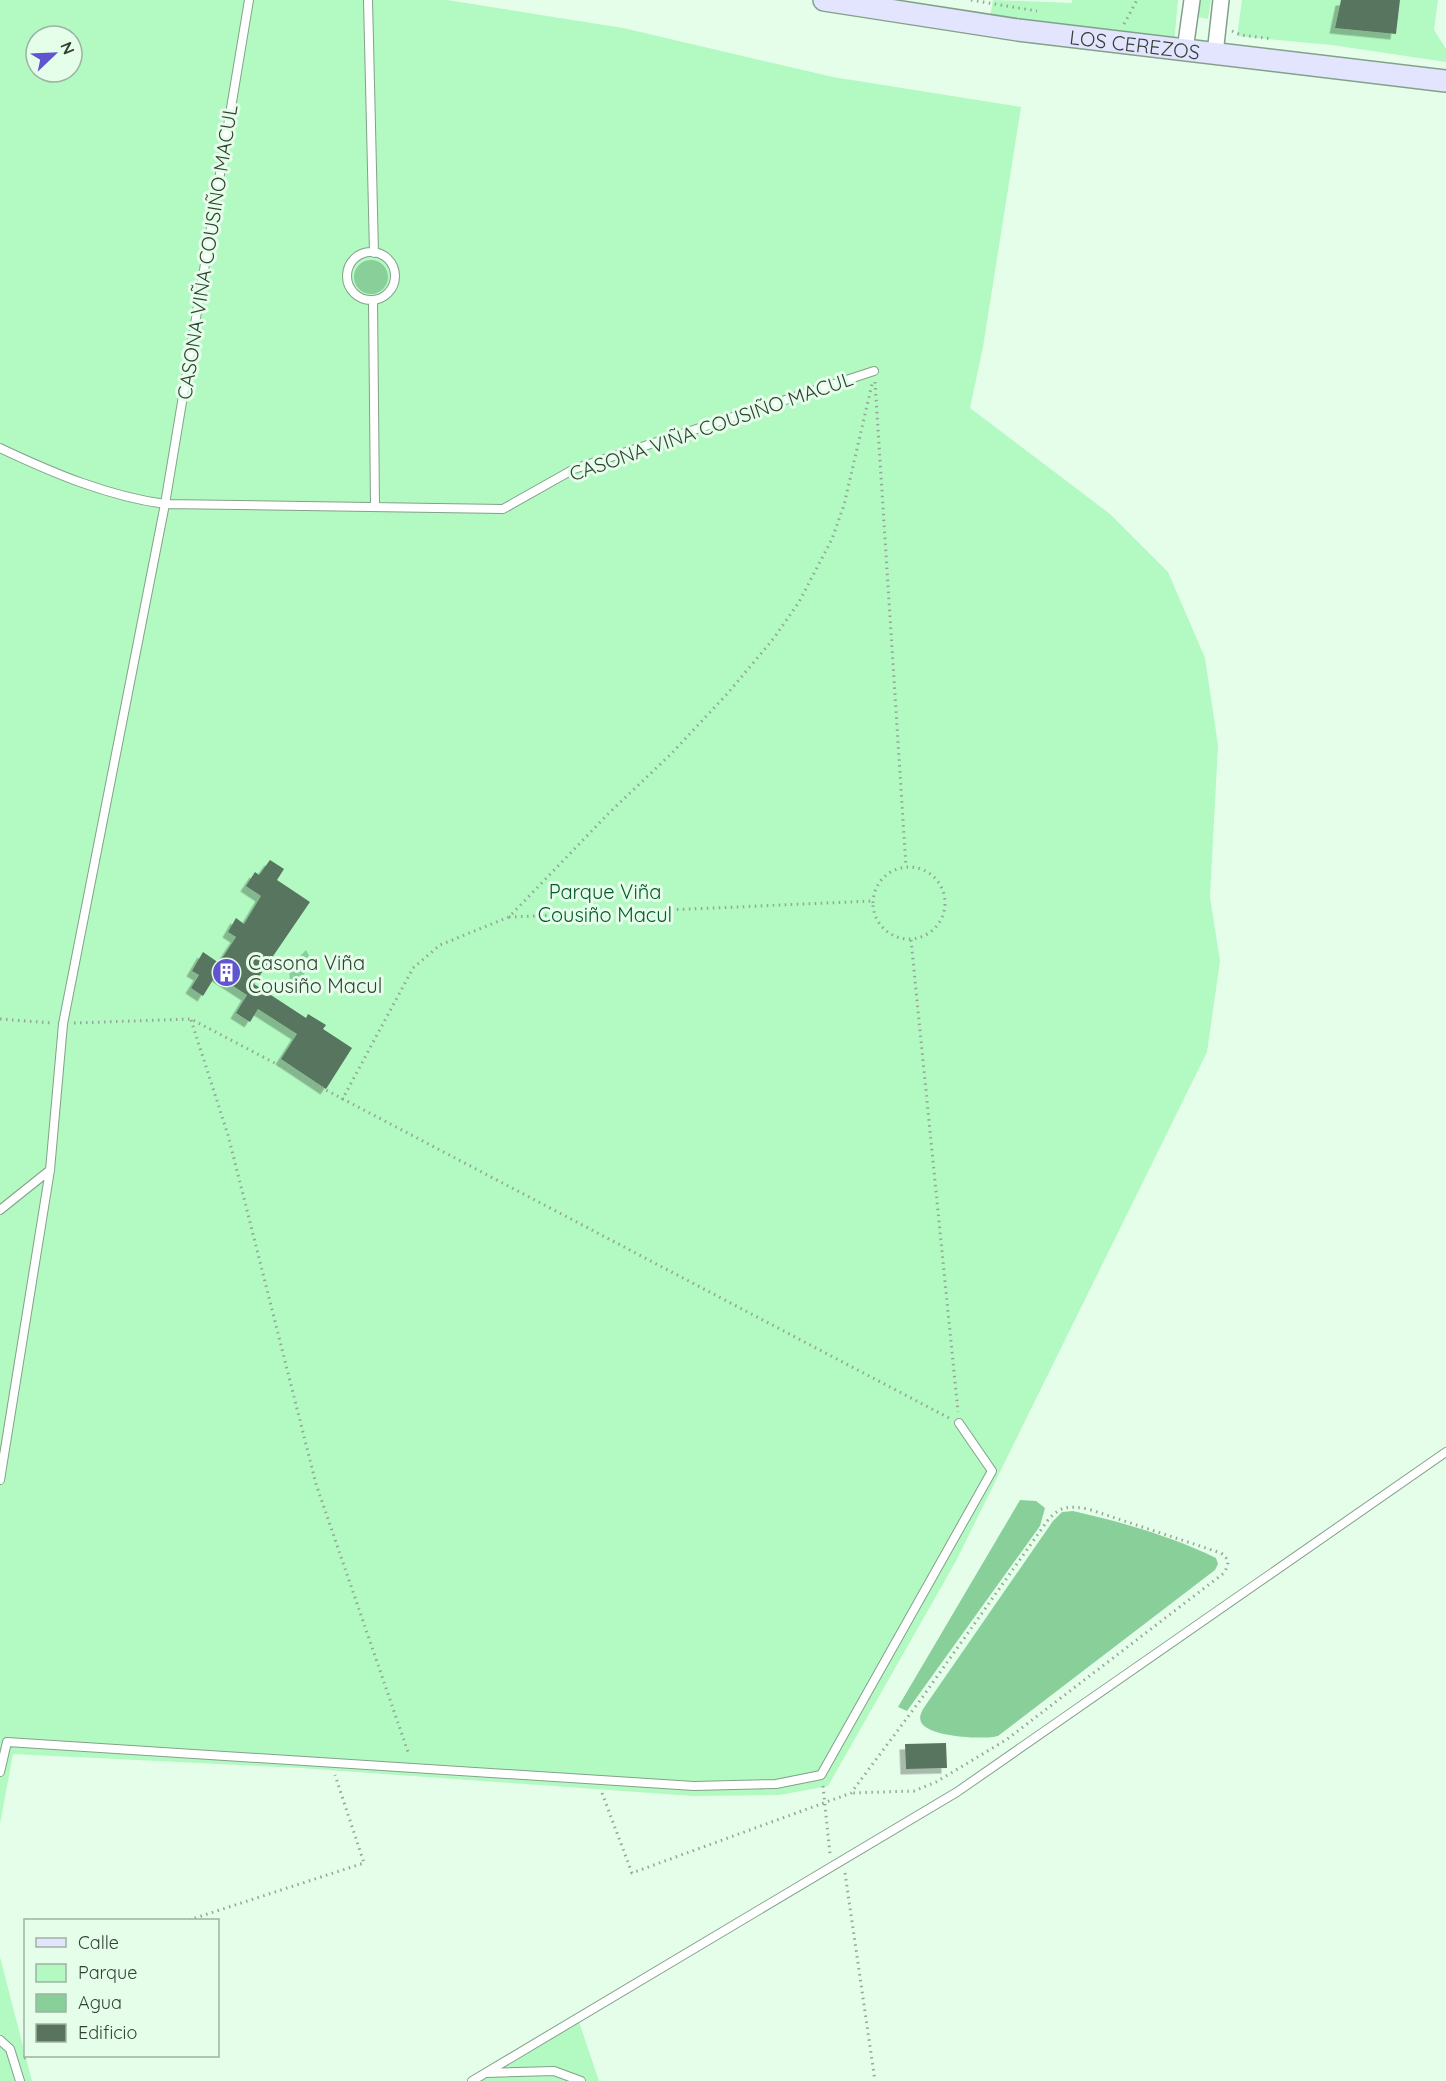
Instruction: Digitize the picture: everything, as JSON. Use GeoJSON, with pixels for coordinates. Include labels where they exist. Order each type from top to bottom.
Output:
{"type":"FeatureCollection","features":[{"type":"Feature","properties":{"kind":"street","name":"LOS CEREZOS"},"geometry":{"type":"LineString","coordinates":[[824,0],[1018,30],[1446,81]]}},
{"type":"Feature","properties":{"kind":"street"},"geometry":{"type":"LineString","coordinates":[[1185,50],[1192,0]]}},
{"type":"Feature","properties":{"kind":"street"},"geometry":{"type":"LineString","coordinates":[[1215,54],[1221,0]]}},
{"type":"Feature","properties":{"kind":"lane","name":"CASONA VIÑA COUSIÑO MACUL"},"geometry":{"type":"LineString","coordinates":[[0,1480],[50,1170],[63,1024],[165,504],[249,0]]}},
{"type":"Feature","properties":{"kind":"lane"},"geometry":{"type":"LineString","coordinates":[[368,0],[374,253]]}},
{"type":"Feature","properties":{"kind":"lane"},"geometry":{"type":"LineString","coordinates":[[374,253],[390,261],[395,276],[391,290],[385,296],[373,300],[356,294],[351,288],[348,273],[355,259],[374,253]]}},
{"type":"Feature","properties":{"kind":"lane"},"geometry":{"type":"LineString","coordinates":[[373,300],[375,507]]}},
{"type":"Feature","properties":{"kind":"lane","name":"CASONA VIÑA COUSIÑO MACUL"},"geometry":{"type":"LineString","coordinates":[[0,448],[54,474],[135,500],[165,504],[502,509],[574,470],[874,371]]}},
{"type":"Feature","properties":{"kind":"lane"},"geometry":{"type":"LineString","coordinates":[[0,1210],[50,1170]]}},
{"type":"Feature","properties":{"kind":"lane"},"geometry":{"type":"LineString","coordinates":[[0,1772],[7,1742],[694,1786],[776,1784],[821,1775],[992,1471],[959,1423]]}},
{"type":"Feature","properties":{"kind":"lane"},"geometry":{"type":"LineString","coordinates":[[472,2081],[957,1792],[1446,1452]]}},
{"type":"Feature","properties":{"kind":"lane"},"geometry":{"type":"LineString","coordinates":[[0,2040],[10,2049],[20,2081]]}},
{"type":"Feature","properties":{"kind":"lane"},"geometry":{"type":"LineString","coordinates":[[484,2073],[554,2071],[581,2081]]}},
{"type":"Feature","properties":{"kind":"path"},"geometry":{"type":"LineString","coordinates":[[1134,28],[1122,28],[1137,0]]}},
{"type":"Feature","properties":{"kind":"path"},"geometry":{"type":"LineString","coordinates":[[874,371],[906,867]]}},
{"type":"Feature","properties":{"kind":"path"},"geometry":{"type":"LineString","coordinates":[[509,917],[728,693],[758,659],[798,602],[832,539],[844,504],[874,371]]}},
{"type":"Feature","properties":{"kind":"path"},"geometry":{"type":"LineString","coordinates":[[906,867],[919,868],[930,874],[944,894],[945,907],[938,924],[924,937],[912,940],[899,939],[888,933],[879,924],[872,901],[879,881],[896,869],[906,867]]}},
{"type":"Feature","properties":{"kind":"path"},"geometry":{"type":"LineString","coordinates":[[342,1100],[413,968],[440,945],[509,917],[872,901]]}},
{"type":"Feature","properties":{"kind":"path"},"geometry":{"type":"LineString","coordinates":[[912,940],[959,1423]]}},
{"type":"Feature","properties":{"kind":"path"},"geometry":{"type":"LineString","coordinates":[[0,1019],[63,1024],[191,1019],[959,1423]]}},
{"type":"Feature","properties":{"kind":"path"},"geometry":{"type":"LineString","coordinates":[[191,1019],[228,1135],[316,1484],[413,1768]]}},
{"type":"Feature","properties":{"kind":"path"},"geometry":{"type":"LineString","coordinates":[[598,1780],[632,1873],[851,1793],[914,1791],[936,1782],[1006,1740],[1224,1573],[1228,1558],[1221,1553],[1088,1509],[1068,1506],[1057,1510],[851,1793]]}},
{"type":"Feature","properties":{"kind":"path"},"geometry":{"type":"LineString","coordinates":[[192,1919],[364,1863],[331,1763]]}},
{"type":"Feature","properties":{"kind":"path"},"geometry":{"type":"LineString","coordinates":[[821,1775],[832,1866],[845,1872],[875,2081]]}},
{"type":"Feature","properties":{"kind":"green space","name":"Parque Viña Cousiño Macul"},"geometry":{"type":"Polygon","coordinates":[[[0,0],[447,0],[623,28],[833,77],[1021,107],[983,347],[970,408],[1110,514],[1168,572],[1205,658],[1218,745],[1210,897],[1220,961],[1207,1052],[956,1561],[828,1786],[779,1795],[693,1796],[300,1768],[13,1754],[0,1824],[0,0]]]}},
{"type":"Feature","properties":{"kind":"green space"},"geometry":{"type":"Polygon","coordinates":[[[993,0],[1072,3],[1072,0],[1178,0],[1174,44],[990,17],[993,0]]]}},
{"type":"Feature","properties":{"kind":"green space"},"geometry":{"type":"Polygon","coordinates":[[[1201,0],[1211,0],[1208,19],[1198,17],[1201,0]]]}},
{"type":"Feature","properties":{"kind":"green space"},"geometry":{"type":"Polygon","coordinates":[[[1242,0],[1341,0],[1336,26],[1396,34],[1400,0],[1438,0],[1434,30],[1446,49],[1446,62],[1332,45],[1237,36],[1242,0]]]}},
{"type":"Feature","properties":{"kind":"green space"},"geometry":{"type":"Polygon","coordinates":[[[0,1957],[32,2081],[0,2081],[0,1957]]]}},
{"type":"Feature","properties":{"kind":"green space"},"geometry":{"type":"Polygon","coordinates":[[[579,2022],[599,2081],[472,2081],[579,2022]]]}},
{"type":"Feature","properties":{"kind":"water"},"geometry":{"type":"Polygon","coordinates":[[[371,260],[383,265],[388,277],[383,289],[371,294],[359,289],[354,277],[359,265],[371,260]]]}},
{"type":"Feature","properties":{"kind":"water"},"geometry":{"type":"Polygon","coordinates":[[[306,950],[309,963],[306,972],[296,983],[290,983],[289,968],[306,950]]]}},
{"type":"Feature","properties":{"kind":"water"},"geometry":{"type":"Polygon","coordinates":[[[1020,1500],[1036,1501],[1045,1508],[1040,1526],[907,1711],[898,1707],[1020,1500]]]}},
{"type":"Feature","properties":{"kind":"water"},"geometry":{"type":"Polygon","coordinates":[[[1073,1511],[1164,1536],[1216,1558],[1218,1564],[1215,1570],[998,1736],[981,1738],[957,1736],[925,1727],[920,1718],[923,1709],[1053,1521],[1062,1512],[1073,1511]]]}},
{"type":"Feature","properties":{"kind":"building"},"geometry":{"type":"Polygon","coordinates":[[[1341,0],[1400,0],[1396,34],[1335,28],[1341,0]]]}},
{"type":"Feature","properties":{"kind":"building","name":"Casona Viña Cousiño Macul"},"geometry":{"type":"Polygon","coordinates":[[[270,860],[284,869],[277,880],[310,902],[254,984],[306,1018],[308,1014],[326,1025],[323,1029],[352,1048],[326,1089],[281,1059],[297,1034],[258,1009],[250,1022],[236,1013],[247,995],[216,975],[203,996],[191,988],[199,975],[192,971],[203,952],[219,963],[236,937],[228,932],[236,918],[244,924],[261,896],[246,886],[255,872],[259,875],[270,860]]]}},
{"type":"Feature","properties":{"kind":"building"},"geometry":{"type":"Polygon","coordinates":[[[946,1743],[947,1768],[906,1769],[905,1744],[946,1743]]]}},
{"type":"Feature","properties":{"kind":"place","name":"Casona Viña Cousiño Macul"},"geometry":{"type":"Point","coordinates":[227,973]}}]}
